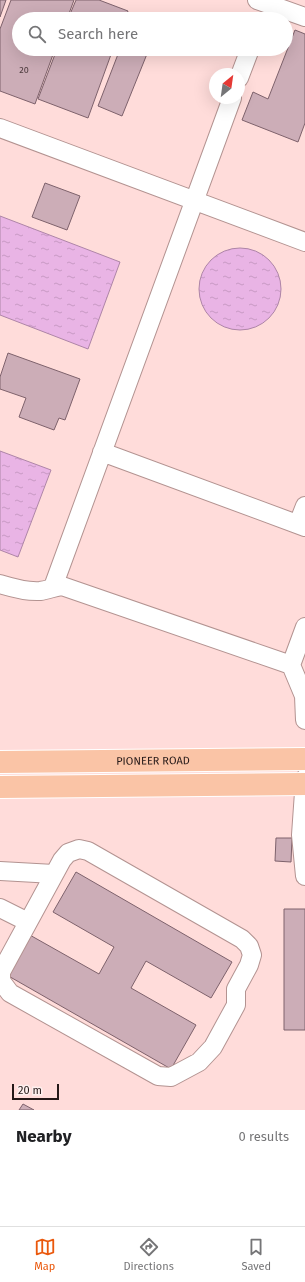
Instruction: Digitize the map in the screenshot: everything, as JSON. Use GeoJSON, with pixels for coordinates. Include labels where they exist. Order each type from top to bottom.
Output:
{"type":"FeatureCollection","features":[{"type":"Feature","properties":{"kind":"main road","name":"PIONEER ROAD"},"geometry":{"type":"LineString","coordinates":[[0,762],[305,759]]}},
{"type":"Feature","properties":{"kind":"main road"},"geometry":{"type":"LineString","coordinates":[[0,787],[305,782]]}},
{"type":"Feature","properties":{"kind":"lane"},"geometry":{"type":"LineString","coordinates":[[263,6],[286,12]]}},
{"type":"Feature","properties":{"kind":"lane"},"geometry":{"type":"LineString","coordinates":[[293,14],[305,17]]}},
{"type":"Feature","properties":{"kind":"lane"},"geometry":{"type":"LineString","coordinates":[[243,68],[247,56]]}},
{"type":"Feature","properties":{"kind":"lane"},"geometry":{"type":"LineString","coordinates":[[53,587],[193,200],[230,104]]}},
{"type":"Feature","properties":{"kind":"lane"},"geometry":{"type":"LineString","coordinates":[[0,128],[305,242]]}},
{"type":"Feature","properties":{"kind":"lane"},"geometry":{"type":"LineString","coordinates":[[102,452],[302,525],[305,506]]}},
{"type":"Feature","properties":{"kind":"lane"},"geometry":{"type":"LineString","coordinates":[[0,584],[18,589],[41,591],[62,586],[291,665]]}},
{"type":"Feature","properties":{"kind":"lane"},"geometry":{"type":"LineString","coordinates":[[305,627],[291,665],[304,696],[305,720]]}},
{"type":"Feature","properties":{"kind":"lane"},"geometry":{"type":"LineString","coordinates":[[305,782],[303,835],[305,876]]}},
{"type":"Feature","properties":{"kind":"lane"},"geometry":{"type":"LineString","coordinates":[[72,850],[88,851],[242,939],[249,946],[252,955],[249,965],[236,989],[236,1005],[213,1047],[199,1062],[171,1077],[158,1076],[10,993],[1,981],[1,972],[54,874],[62,860],[72,850]]}},
{"type":"Feature","properties":{"kind":"lane"},"geometry":{"type":"LineString","coordinates":[[0,871],[54,874]]}},
{"type":"Feature","properties":{"kind":"lane"},"geometry":{"type":"LineString","coordinates":[[0,908],[28,922]]}},
{"type":"Feature","properties":{"kind":"water"},"geometry":{"type":"Polygon","coordinates":[[[0,216],[120,262],[88,349],[0,315],[0,216]]]}},
{"type":"Feature","properties":{"kind":"water"},"geometry":{"type":"Polygon","coordinates":[[[240,248],[256,251],[269,260],[278,273],[281,289],[278,305],[269,318],[256,327],[240,330],[224,327],[211,318],[202,305],[199,289],[202,273],[211,260],[224,251],[240,248]]]}},
{"type":"Feature","properties":{"kind":"water"},"geometry":{"type":"Polygon","coordinates":[[[0,451],[51,470],[18,557],[0,550],[0,451]]]}},
{"type":"Feature","properties":{"kind":"building"},"geometry":{"type":"Polygon","coordinates":[[[0,0],[6,0],[0,17],[0,0]]]}},
{"type":"Feature","properties":{"kind":"building"},"geometry":{"type":"Polygon","coordinates":[[[11,0],[74,0],[70,12],[12,12],[12,56],[52,56],[35,104],[0,91],[0,29],[11,0]]]}},
{"type":"Feature","properties":{"kind":"building"},"geometry":{"type":"Polygon","coordinates":[[[76,0],[99,0],[128,11],[128,12],[71,12],[76,0]]]}},
{"type":"Feature","properties":{"kind":"building"},"geometry":{"type":"Polygon","coordinates":[[[295,30],[305,34],[305,123],[298,142],[242,120],[253,92],[268,99],[285,56],[293,56],[293,35],[295,30]]]}},
{"type":"Feature","properties":{"kind":"building"},"geometry":{"type":"Polygon","coordinates":[[[54,56],[110,56],[88,118],[38,99],[54,56]]]}},
{"type":"Feature","properties":{"kind":"building"},"geometry":{"type":"Polygon","coordinates":[[[117,56],[146,56],[122,116],[98,106],[117,56]]]}},
{"type":"Feature","properties":{"kind":"building"},"geometry":{"type":"Polygon","coordinates":[[[45,183],[80,196],[67,230],[32,217],[45,183]]]}},
{"type":"Feature","properties":{"kind":"building"},"geometry":{"type":"Polygon","coordinates":[[[8,353],[80,379],[65,420],[59,418],[54,430],[19,417],[26,398],[0,389],[0,377],[8,353]]]}},
{"type":"Feature","properties":{"kind":"building"},"geometry":{"type":"Polygon","coordinates":[[[276,838],[292,838],[291,862],[275,861],[276,838]]]}},
{"type":"Feature","properties":{"kind":"building"},"geometry":{"type":"Polygon","coordinates":[[[76,872],[232,962],[211,998],[146,961],[131,988],[196,1025],[171,1069],[5,974],[28,934],[99,974],[114,947],[53,912],[76,872]]]}},
{"type":"Feature","properties":{"kind":"building"},"geometry":{"type":"Polygon","coordinates":[[[284,909],[305,909],[305,1030],[284,1030],[284,909]]]}},
{"type":"Feature","properties":{"kind":"building"},"geometry":{"type":"Polygon","coordinates":[[[23,1104],[34,1110],[19,1110],[23,1104]]]}}]}
